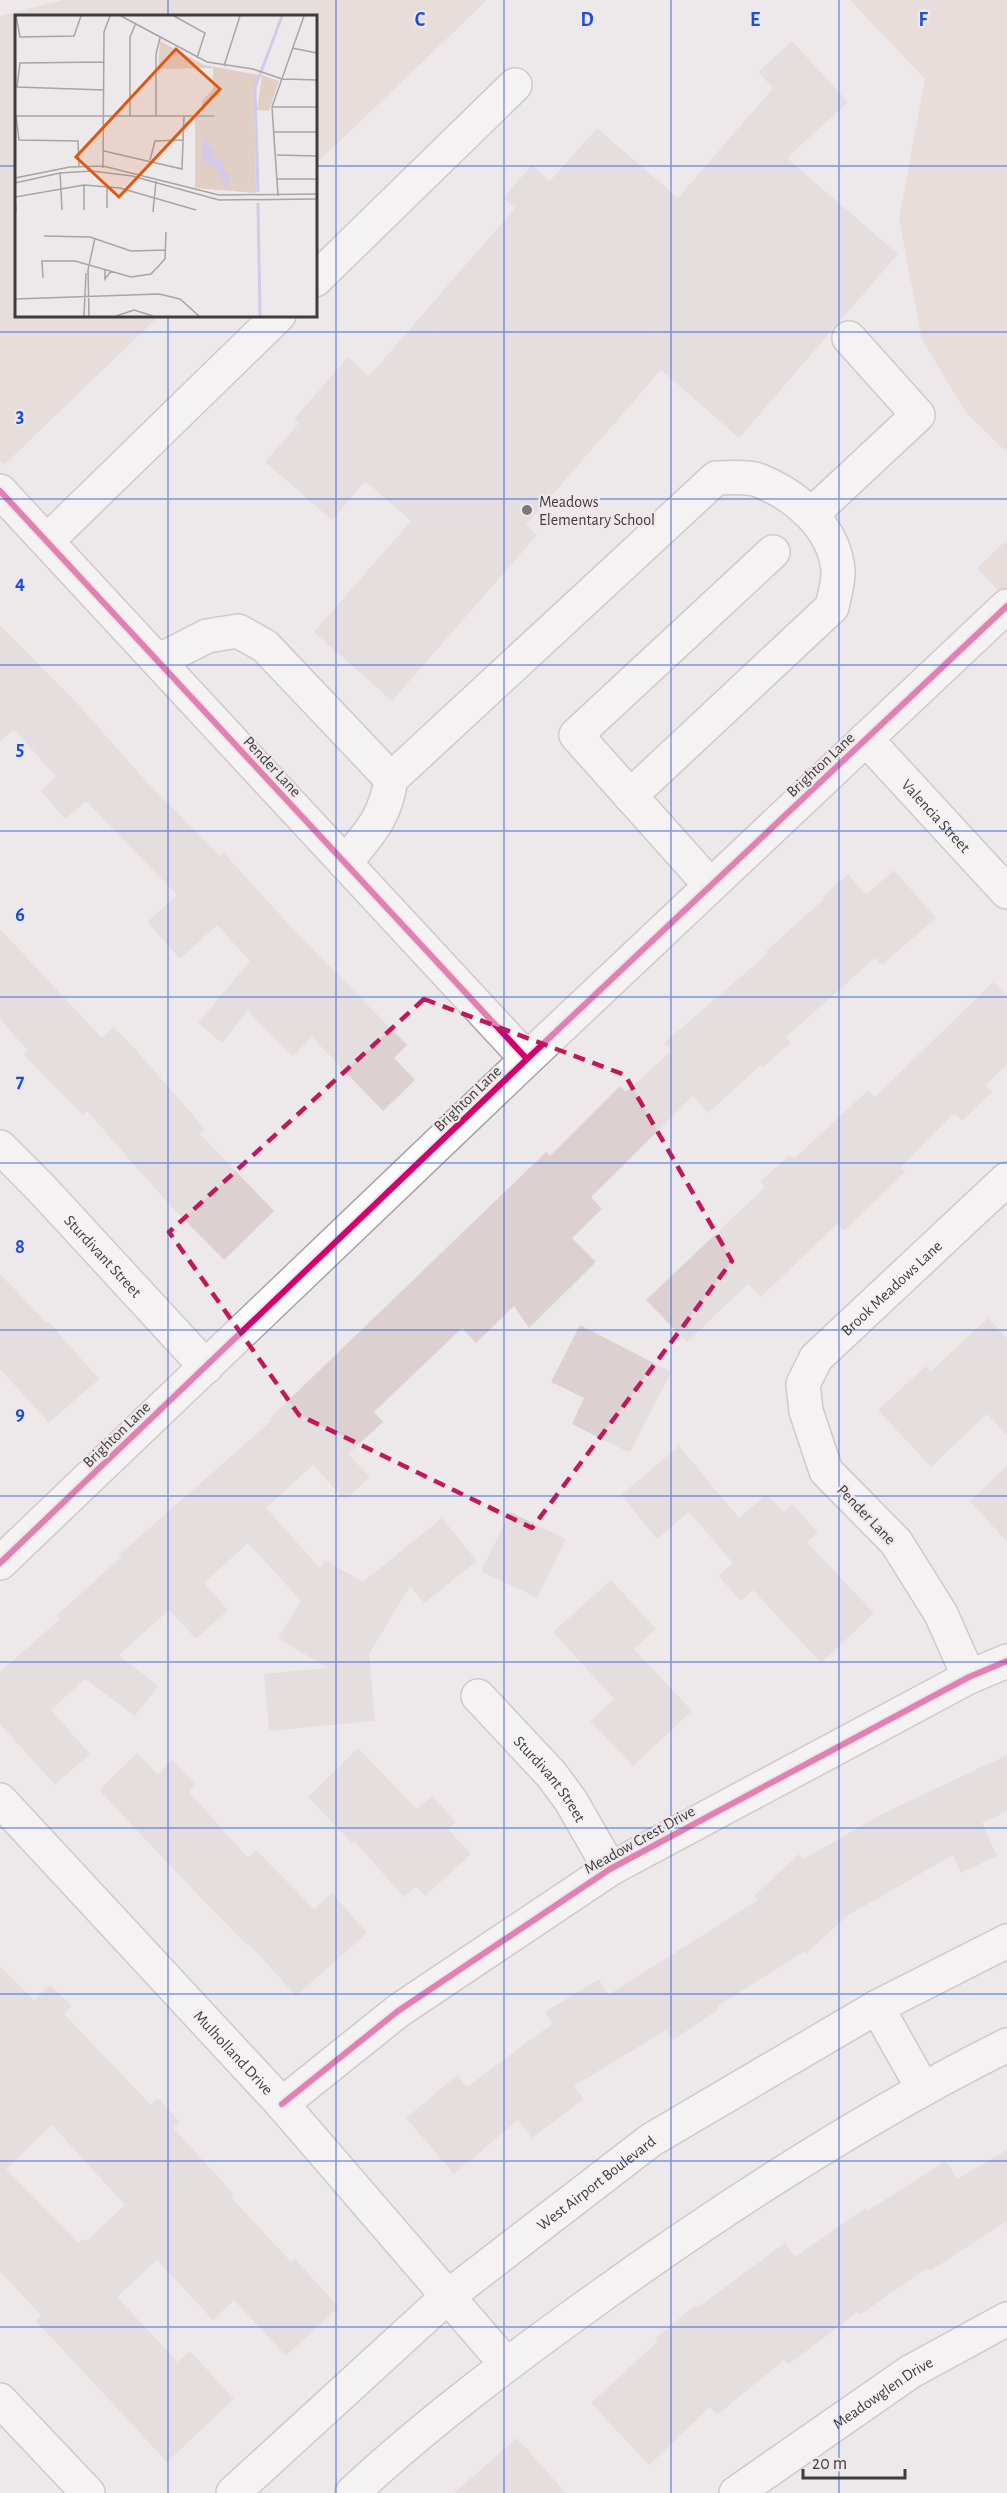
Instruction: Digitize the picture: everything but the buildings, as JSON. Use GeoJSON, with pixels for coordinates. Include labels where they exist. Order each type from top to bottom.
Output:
{"type":"FeatureCollection","features":[{"type":"Feature","properties":{"kind":"street"},"geometry":{"type":"LineString","coordinates":[[316,279],[515,85]]}},
{"type":"Feature","properties":{"kind":"street"},"geometry":{"type":"LineString","coordinates":[[47,541],[278,316]]}},
{"type":"Feature","properties":{"kind":"street"},"geometry":{"type":"LineString","coordinates":[[812,514],[918,415],[849,338]]}},
{"type":"Feature","properties":{"kind":"street"},"geometry":{"type":"LineString","coordinates":[[345,863],[375,826],[387,804],[391,779],[716,478],[756,479],[798,502],[812,514],[829,541],[838,571],[832,607],[630,796]]}},
{"type":"Feature","properties":{"kind":"street","name":"Pender Lane"},"geometry":{"type":"LineString","coordinates":[[0,491],[526,1059]]}},
{"type":"Feature","properties":{"kind":"street"},"geometry":{"type":"LineString","coordinates":[[710,885],[576,735],[773,552]]}},
{"type":"Feature","properties":{"kind":"street","name":"Brighton Lane"},"geometry":{"type":"LineString","coordinates":[[0,1563],[526,1059],[1007,606]]}},
{"type":"Feature","properties":{"kind":"street"},"geometry":{"type":"LineString","coordinates":[[158,661],[207,636],[238,631],[265,646],[391,779]]}},
{"type":"Feature","properties":{"kind":"street","name":"Valencia Street"},"geometry":{"type":"LineString","coordinates":[[866,739],[1007,892]]}},
{"type":"Feature","properties":{"kind":"street","name":"Sturdivant Street"},"geometry":{"type":"LineString","coordinates":[[0,1147],[207,1367]]}},
{"type":"Feature","properties":{"kind":"street","name":"Brook Meadows Lane"},"geometry":{"type":"LineString","coordinates":[[806,1411],[803,1384],[816,1358],[1007,1179]]}},
{"type":"Feature","properties":{"kind":"street","name":"Pender Lane"},"geometry":{"type":"LineString","coordinates":[[806,1411],[826,1471],[896,1542],[941,1614],[969,1677]]}},
{"type":"Feature","properties":{"kind":"street","name":"Meadow Crest Drive"},"geometry":{"type":"LineString","coordinates":[[282,2104],[398,2011],[610,1869],[969,1677],[1007,1661]]}},
{"type":"Feature","properties":{"kind":"street","name":"Sturdivant Street"},"geometry":{"type":"LineString","coordinates":[[478,1696],[551,1774],[571,1801],[610,1869]]}},
{"type":"Feature","properties":{"kind":"street","name":"Mulholland Drive"},"geometry":{"type":"LineString","coordinates":[[0,1800],[282,2104],[507,2364]]}},
{"type":"Feature","properties":{"kind":"street","name":"West Airport Boulevard"},"geometry":{"type":"LineString","coordinates":[[233,2493],[447,2297],[651,2140],[877,2007],[1007,1941]]}},
{"type":"Feature","properties":{"kind":"street"},"geometry":{"type":"LineString","coordinates":[[877,2007],[922,2088]]}},
{"type":"Feature","properties":{"kind":"street"},"geometry":{"type":"LineString","coordinates":[[352,2493],[507,2364],[686,2234],[922,2088],[1007,2045]]}},
{"type":"Feature","properties":{"kind":"street","name":"Meadowglen Drive"},"geometry":{"type":"LineString","coordinates":[[736,2493],[910,2372],[1007,2319]]}},
{"type":"Feature","properties":{"kind":"street"},"geometry":{"type":"LineString","coordinates":[[0,2400],[88,2493]]}},
{"type":"Feature","properties":{"kind":"highlighted area"},"geometry":{"type":"Polygon","coordinates":[[[424,999],[625,1075],[732,1261],[532,1528],[299,1415],[169,1232],[424,999]]]}},
{"type":"Feature","properties":{"kind":"shaded area"},"geometry":{"type":"Polygon","coordinates":[[[63,0],[487,0],[316,164],[316,15],[15,15],[15,316],[159,316],[4,465],[0,460],[0,16],[63,0]]]}},
{"type":"Feature","properties":{"kind":"shaded area"},"geometry":{"type":"Polygon","coordinates":[[[850,0],[1007,0],[1007,452],[967,414],[922,340],[899,219],[925,79],[850,0]]]}},
{"type":"Feature","properties":{"kind":"shaded area"},"geometry":{"type":"Polygon","coordinates":[[[1007,540],[1007,600],[977,568],[1007,540]]]}},
{"type":"Feature","properties":{"kind":"cycle path"},"geometry":{"type":"LineString","coordinates":[[0,491],[527,1059]]}},
{"type":"Feature","properties":{"kind":"cycle path"},"geometry":{"type":"LineString","coordinates":[[0,1563],[527,1059],[1007,606]]}},
{"type":"Feature","properties":{"kind":"cycle path"},"geometry":{"type":"LineString","coordinates":[[282,2104],[398,2011],[610,1869],[969,1677],[1007,1661]]}},
{"type":"Feature","properties":{"kind":"place","name":"Meadows Elementary School"},"geometry":{"type":"Point","coordinates":[527,510]}}]}
